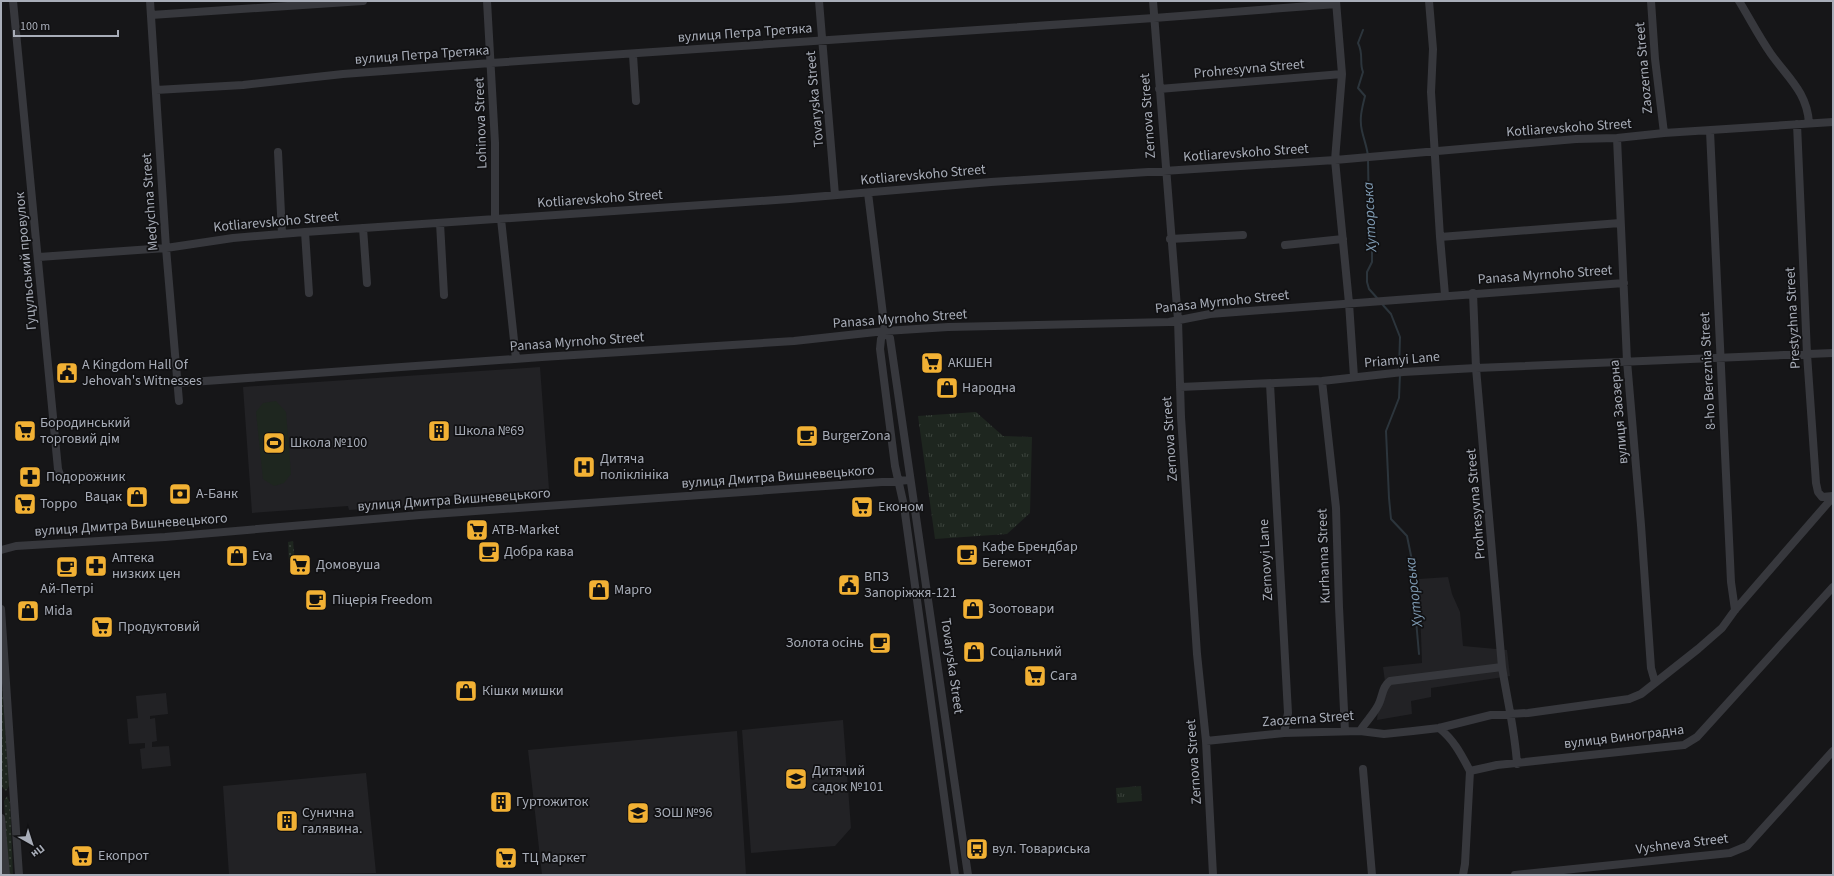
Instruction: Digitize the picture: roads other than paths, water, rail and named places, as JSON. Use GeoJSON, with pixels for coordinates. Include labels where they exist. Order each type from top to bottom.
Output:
{"type":"FeatureCollection","features":[{"type":"Feature","properties":{"kind":"street","name":"Гуцульський провулок"},"geometry":{"type":"LineString","coordinates":[[13,1],[60,475],[67,478],[103,476]]}},
{"type":"Feature","properties":{"kind":"street","name":"Medychna Street"},"geometry":{"type":"LineString","coordinates":[[150,1],[166,248],[179,401]]}},
{"type":"Feature","properties":{"kind":"street"},"geometry":{"type":"LineString","coordinates":[[151,15],[363,1]]}},
{"type":"Feature","properties":{"kind":"street","name":"Lohinova Street"},"geometry":{"type":"LineString","coordinates":[[487,1],[498,219],[516,359]]}},
{"type":"Feature","properties":{"kind":"street","name":"Tovaryska Street"},"geometry":{"type":"LineString","coordinates":[[819,1],[835,195]]}},
{"type":"Feature","properties":{"kind":"street","name":"Zernova Street"},"geometry":{"type":"LineString","coordinates":[[1153,1],[1170,239],[1178,320],[1180,387],[1197,646],[1206,741],[1213,875]]}},
{"type":"Feature","properties":{"kind":"street"},"geometry":{"type":"LineString","coordinates":[[1430,1],[1433,49],[1431,92],[1434,152],[1445,295]]}},
{"type":"Feature","properties":{"kind":"street","name":"Zaozerna Street"},"geometry":{"type":"LineString","coordinates":[[1651,1],[1664,133]]}},
{"type":"Feature","properties":{"kind":"street"},"geometry":{"type":"LineString","coordinates":[[1739,1],[1772,55],[1801,93],[1809,123]]}},
{"type":"Feature","properties":{"kind":"street"},"geometry":{"type":"LineString","coordinates":[[1336,2],[1342,74],[1336,160],[1354,378]]}},
{"type":"Feature","properties":{"kind":"street","name":"вулиця Петра Третяка"},"geometry":{"type":"LineString","coordinates":[[156,90],[243,85],[343,74],[491,63],[1154,18],[1336,2]]}},
{"type":"Feature","properties":{"kind":"street"},"geometry":{"type":"LineString","coordinates":[[633,54],[636,101]]}},
{"type":"Feature","properties":{"kind":"street","name":"Prohresyvna Street"},"geometry":{"type":"LineString","coordinates":[[1159,90],[1342,74]]}},
{"type":"Feature","properties":{"kind":"street","name":"Kotliarevskoho Street"},"geometry":{"type":"LineString","coordinates":[[39,256],[166,248],[233,238],[305,232],[868,193],[924,187],[1368,158],[1569,140],[1617,138],[1664,133],[1833,122]]}},
{"type":"Feature","properties":{"kind":"street","name":"Prestyzhna Street"},"geometry":{"type":"LineString","coordinates":[[1797,124],[1807,354],[1816,483],[1818,492],[1822,497],[1833,497]]}},
{"type":"Feature","properties":{"kind":"street","name":"8-ho Bereznia Street"},"geometry":{"type":"LineString","coordinates":[[1710,131],[1731,582],[1735,610]]}},
{"type":"Feature","properties":{"kind":"street","name":"вулиця Заозерна"},"geometry":{"type":"LineString","coordinates":[[1617,138],[1627,361],[1641,524],[1650,668],[1655,682]]}},
{"type":"Feature","properties":{"kind":"street"},"geometry":{"type":"LineString","coordinates":[[278,152],[282,234]]}},
{"type":"Feature","properties":{"kind":"street"},"geometry":{"type":"LineString","coordinates":[[868,193],[885,331]]}},
{"type":"Feature","properties":{"kind":"street"},"geometry":{"type":"LineString","coordinates":[[440,223],[444,294]]}},
{"type":"Feature","properties":{"kind":"street"},"geometry":{"type":"LineString","coordinates":[[1440,237],[1620,224]]}},
{"type":"Feature","properties":{"kind":"street"},"geometry":{"type":"LineString","coordinates":[[363,228],[367,283]]}},
{"type":"Feature","properties":{"kind":"street"},"geometry":{"type":"LineString","coordinates":[[305,232],[309,293]]}},
{"type":"Feature","properties":{"kind":"street"},"geometry":{"type":"LineString","coordinates":[[1170,239],[1243,235]]}},
{"type":"Feature","properties":{"kind":"street"},"geometry":{"type":"LineString","coordinates":[[1285,245],[1343,239]]}},
{"type":"Feature","properties":{"kind":"street","name":"Panasa Myrnoho Street"},"geometry":{"type":"LineString","coordinates":[[177,384],[516,359],[794,341],[885,331],[948,327],[1160,323],[1204,314],[1445,295],[1624,283]]}},
{"type":"Feature","properties":{"kind":"street","name":"Prohresyvna Street"},"geometry":{"type":"LineString","coordinates":[[1473,293],[1476,368],[1502,666],[1510,713],[1514,725],[1517,764]]}},
{"type":"Feature","properties":{"kind":"street","name":"Tovaryska Street"},"geometry":{"type":"LineString","coordinates":[[955,875],[904,506],[895,466],[880,349],[881,339],[885,331],[890,338],[968,875]]}},
{"type":"Feature","properties":{"kind":"street","name":"Priamyi Lane"},"geometry":{"type":"LineString","coordinates":[[1180,387],[1322,381],[1399,373],[1476,368],[1833,353]]}},
{"type":"Feature","properties":{"kind":"street","name":"Kurhanna Street"},"geometry":{"type":"LineString","coordinates":[[1322,381],[1336,508],[1345,731]]}},
{"type":"Feature","properties":{"kind":"street","name":"Zernovyi Lane"},"geometry":{"type":"LineString","coordinates":[[1270,384],[1288,713],[1284,733]]}},
{"type":"Feature","properties":{"kind":"street","name":"вулиця Дмитра Вишневецького"},"geometry":{"type":"LineString","coordinates":[[1,550],[16,546],[165,537],[427,514],[910,480]]}},
{"type":"Feature","properties":{"kind":"street"},"geometry":{"type":"LineString","coordinates":[[1360,731],[1384,734],[1439,728],[1469,720],[1510,713],[1528,713],[1618,701],[1641,694],[1722,628],[1735,610],[1833,497]]}},
{"type":"Feature","properties":{"kind":"street"},"geometry":{"type":"LineString","coordinates":[[904,506],[909,499],[915,505]]}},
{"type":"Feature","properties":{"kind":"street","name":"вулиця Виноградна"},"geometry":{"type":"LineString","coordinates":[[1470,771],[1497,765],[1684,745],[1691,742],[1698,737],[1833,587]]}},
{"type":"Feature","properties":{"kind":"street"},"geometry":{"type":"LineString","coordinates":[[1,609],[19,875]]}},
{"type":"Feature","properties":{"kind":"street","name":"Zaozerna Street"},"geometry":{"type":"LineString","coordinates":[[1206,741],[1284,733],[1360,731],[1378,706],[1383,688],[1390,680],[1502,666]]}},
{"type":"Feature","properties":{"kind":"street"},"geometry":{"type":"LineString","coordinates":[[1439,728],[1450,737],[1459,749],[1470,771],[1465,841],[1465,864],[1463,875]]}},
{"type":"Feature","properties":{"kind":"street","name":"Vyshneva Street"},"geometry":{"type":"LineString","coordinates":[[1514,875],[1739,850],[1747,846],[1833,751]]}},
{"type":"Feature","properties":{"kind":"street"},"geometry":{"type":"LineString","coordinates":[[1363,769],[1372,875]]}},
{"type":"Feature","properties":{"kind":"street"},"geometry":{"type":"LineString","coordinates":[[1,818],[6,875]]}},
{"type":"Feature","properties":{"kind":"waterway","name":"Хуторська"},"geometry":{"type":"LineString","coordinates":[[1363,30],[1358,43],[1361,51],[1361,65],[1363,72],[1358,88],[1365,96],[1361,122],[1368,156]]}},
{"type":"Feature","properties":{"kind":"waterway","name":"Хуторська"},"geometry":{"type":"LineString","coordinates":[[1368,160],[1372,262],[1367,272],[1367,282],[1369,289],[1378,299]]}},
{"type":"Feature","properties":{"kind":"waterway","name":"Хуторська"},"geometry":{"type":"LineString","coordinates":[[1382,304],[1391,314],[1400,337],[1399,370]]}},
{"type":"Feature","properties":{"kind":"waterway","name":"Хуторська"},"geometry":{"type":"LineString","coordinates":[[1400,374],[1399,398],[1386,431],[1389,498],[1391,519],[1407,536],[1416,580],[1416,620],[1419,654]]}},
{"type":"Feature","properties":{"kind":"place","name":"АКШЕН"},"geometry":{"type":"Point","coordinates":[932,363]}},
{"type":"Feature","properties":{"kind":"place","name":"A Kingdom Hall Of Jehovah's Witnesses"},"geometry":{"type":"Point","coordinates":[67,373]}},
{"type":"Feature","properties":{"kind":"place","name":"Народна"},"geometry":{"type":"Point","coordinates":[947,388]}},
{"type":"Feature","properties":{"kind":"place","name":"Бородинський торговий дім"},"geometry":{"type":"Point","coordinates":[25,431]}},
{"type":"Feature","properties":{"kind":"place","name":"Школа №69"},"geometry":{"type":"Point","coordinates":[439,431]}},
{"type":"Feature","properties":{"kind":"place","name":"BurgerZona"},"geometry":{"type":"Point","coordinates":[807,436]}},
{"type":"Feature","properties":{"kind":"place","name":"Школа №100"},"geometry":{"type":"Point","coordinates":[274,443]}},
{"type":"Feature","properties":{"kind":"place","name":"Дитяча поліклініка"},"geometry":{"type":"Point","coordinates":[584,467]}},
{"type":"Feature","properties":{"kind":"place","name":"Подорожник"},"geometry":{"type":"Point","coordinates":[30,477]}},
{"type":"Feature","properties":{"kind":"place","name":"А-Банк"},"geometry":{"type":"Point","coordinates":[180,494]}},
{"type":"Feature","properties":{"kind":"place","name":"Вацак"},"geometry":{"type":"Point","coordinates":[137,497]}},
{"type":"Feature","properties":{"kind":"place","name":"Торро"},"geometry":{"type":"Point","coordinates":[25,504]}},
{"type":"Feature","properties":{"kind":"place","name":"Економ"},"geometry":{"type":"Point","coordinates":[862,507]}},
{"type":"Feature","properties":{"kind":"place","name":"ATB-Market"},"geometry":{"type":"Point","coordinates":[477,530]}},
{"type":"Feature","properties":{"kind":"place","name":"Добра кава"},"geometry":{"type":"Point","coordinates":[489,552]}},
{"type":"Feature","properties":{"kind":"place","name":"Кафе Брендбар Бегемот"},"geometry":{"type":"Point","coordinates":[967,555]}},
{"type":"Feature","properties":{"kind":"place","name":"Eva"},"geometry":{"type":"Point","coordinates":[237,556]}},
{"type":"Feature","properties":{"kind":"place","name":"Домовуша"},"geometry":{"type":"Point","coordinates":[300,565]}},
{"type":"Feature","properties":{"kind":"place","name":"Аптека низких цен"},"geometry":{"type":"Point","coordinates":[96,566]}},
{"type":"Feature","properties":{"kind":"place","name":"Ай-Петрі"},"geometry":{"type":"Point","coordinates":[67,567]}},
{"type":"Feature","properties":{"kind":"place","name":"ВПЗ Запоріжжя-121"},"geometry":{"type":"Point","coordinates":[849,585]}},
{"type":"Feature","properties":{"kind":"place","name":"Марго"},"geometry":{"type":"Point","coordinates":[599,590]}},
{"type":"Feature","properties":{"kind":"place","name":"Піцерія Freedom"},"geometry":{"type":"Point","coordinates":[316,600]}},
{"type":"Feature","properties":{"kind":"place","name":"Зоотовари"},"geometry":{"type":"Point","coordinates":[973,609]}},
{"type":"Feature","properties":{"kind":"place","name":"Mida"},"geometry":{"type":"Point","coordinates":[28,611]}},
{"type":"Feature","properties":{"kind":"place","name":"Продуктовий"},"geometry":{"type":"Point","coordinates":[102,627]}},
{"type":"Feature","properties":{"kind":"place","name":"Золота осінь"},"geometry":{"type":"Point","coordinates":[880,643]}},
{"type":"Feature","properties":{"kind":"place","name":"Соціальний"},"geometry":{"type":"Point","coordinates":[974,652]}},
{"type":"Feature","properties":{"kind":"place","name":"Сага"},"geometry":{"type":"Point","coordinates":[1035,676]}},
{"type":"Feature","properties":{"kind":"place","name":"Кішки мишки"},"geometry":{"type":"Point","coordinates":[466,691]}},
{"type":"Feature","properties":{"kind":"place","name":"Дитячий садок №101"},"geometry":{"type":"Point","coordinates":[796,779]}},
{"type":"Feature","properties":{"kind":"place","name":"Гуртожиток"},"geometry":{"type":"Point","coordinates":[501,802]}},
{"type":"Feature","properties":{"kind":"place","name":"ЗОШ №96"},"geometry":{"type":"Point","coordinates":[638,813]}},
{"type":"Feature","properties":{"kind":"place","name":"Сунична галявина."},"geometry":{"type":"Point","coordinates":[287,821]}},
{"type":"Feature","properties":{"kind":"place","name":"вул. Товариська"},"geometry":{"type":"Point","coordinates":[977,849]}},
{"type":"Feature","properties":{"kind":"place","name":"Екопрот"},"geometry":{"type":"Point","coordinates":[82,856]}},
{"type":"Feature","properties":{"kind":"place","name":"ТЦ Маркет"},"geometry":{"type":"Point","coordinates":[506,858]}}]}
